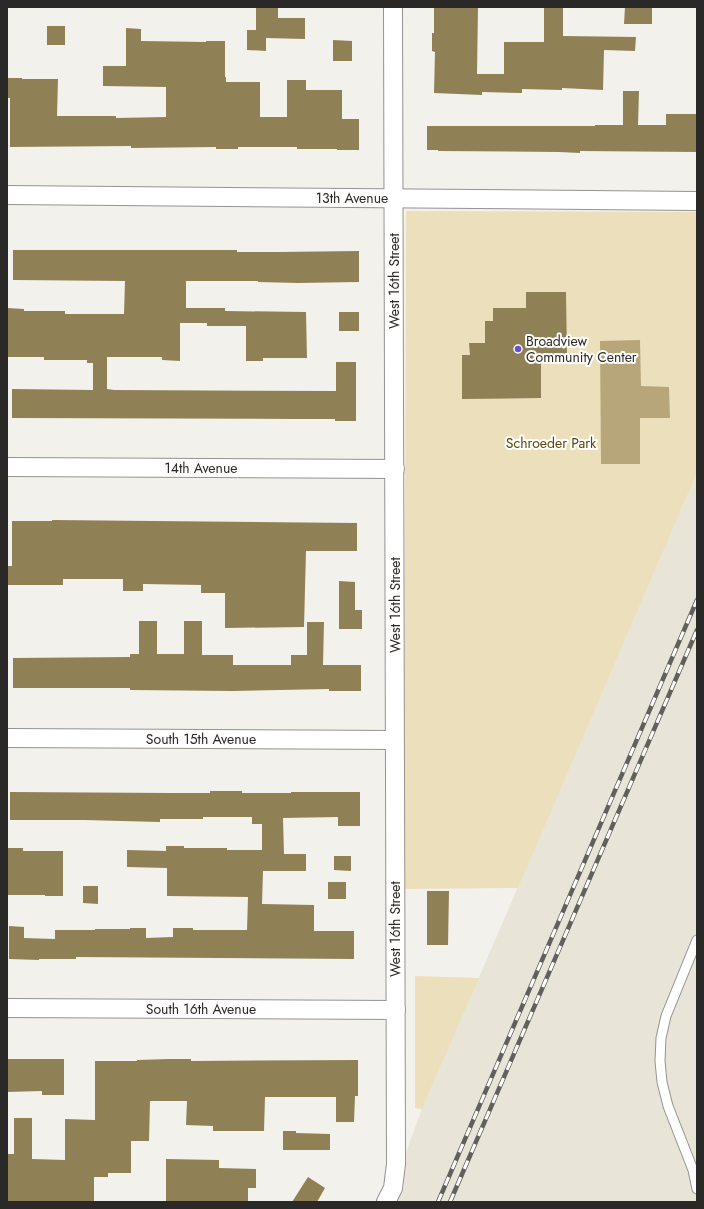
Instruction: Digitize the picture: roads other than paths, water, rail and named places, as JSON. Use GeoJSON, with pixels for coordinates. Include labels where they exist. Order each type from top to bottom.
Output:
{"type":"FeatureCollection","features":[{"type":"Feature","properties":{"kind":"street","name":"West 16th Street"},"geometry":{"type":"LineString","coordinates":[[386,1202],[393,1188],[396,1164],[393,7]]}},
{"type":"Feature","properties":{"kind":"street","name":"13th Avenue"},"geometry":{"type":"LineString","coordinates":[[7,196],[697,200]]}},
{"type":"Feature","properties":{"kind":"street","name":"14th Avenue"},"geometry":{"type":"LineString","coordinates":[[7,467],[395,469]]}},
{"type":"Feature","properties":{"kind":"street","name":"South 15th Avenue"},"geometry":{"type":"LineString","coordinates":[[7,738],[394,740]]}},
{"type":"Feature","properties":{"kind":"street","name":"South 16th Avenue"},"geometry":{"type":"LineString","coordinates":[[7,1008],[396,1010]]}},
{"type":"Feature","properties":{"kind":"lane"},"geometry":{"type":"LineString","coordinates":[[697,940],[666,1016],[661,1038],[660,1061],[662,1082],[668,1106],[693,1170],[697,1189]]}},
{"type":"Feature","properties":{"kind":"railway"},"geometry":{"type":"LineString","coordinates":[[438,1202],[697,600]]}},
{"type":"Feature","properties":{"kind":"railway"},"geometry":{"type":"LineString","coordinates":[[450,1202],[697,630]]}},
{"type":"Feature","properties":{"kind":"place","name":"Broadview Community Center"},"geometry":{"type":"Point","coordinates":[518,349]}},
{"type":"Feature","properties":{"kind":"park label","name":"Schroeder Park"},"geometry":{"type":"Point","coordinates":[551,443]}}]}
